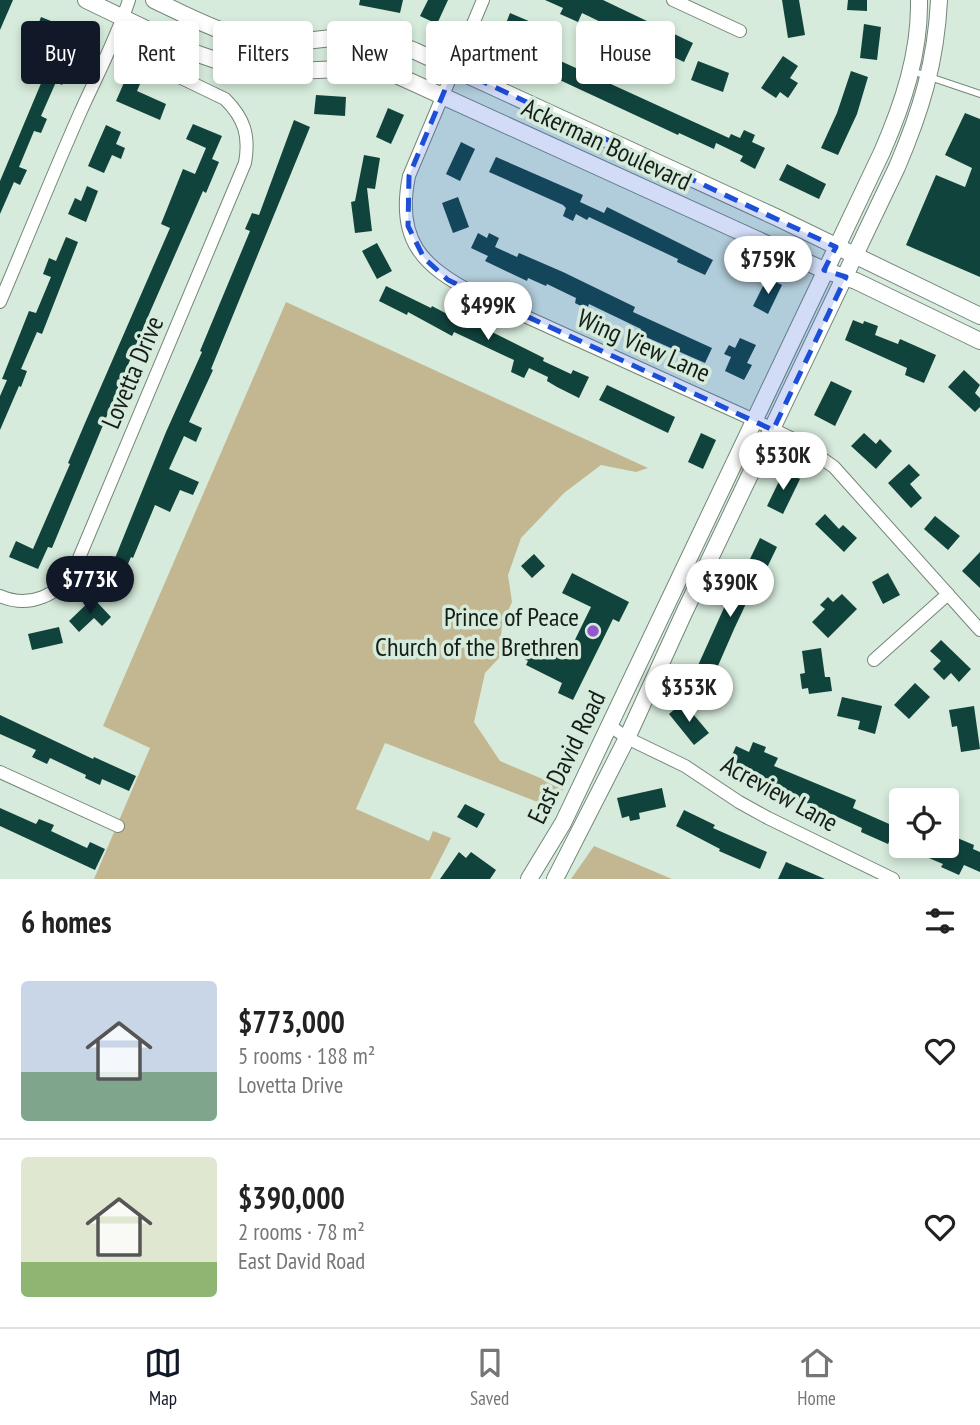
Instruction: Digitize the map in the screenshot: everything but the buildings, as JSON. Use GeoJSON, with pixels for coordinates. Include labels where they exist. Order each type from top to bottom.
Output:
{"type":"FeatureCollection","features":[{"type":"Feature","properties":{"kind":"street","name":"Ackerman Boulevard"},"geometry":{"type":"LineString","coordinates":[[86,0],[198,54],[233,66],[294,71],[365,68],[394,75],[824,270],[846,277],[980,341]]}},
{"type":"Feature","properties":{"kind":"street"},"geometry":{"type":"LineString","coordinates":[[0,302],[94,82],[113,45],[129,0]]}},
{"type":"Feature","properties":{"kind":"street","name":"Ackerman Boulevard"},"geometry":{"type":"LineString","coordinates":[[154,0],[223,31],[254,40],[277,43],[340,37],[368,38],[389,41],[426,56]]}},
{"type":"Feature","properties":{"kind":"street","name":"Wing View Lane"},"geometry":{"type":"LineString","coordinates":[[474,21],[483,0]]}},
{"type":"Feature","properties":{"kind":"street"},"geometry":{"type":"LineString","coordinates":[[673,0],[740,31]]}},
{"type":"Feature","properties":{"kind":"street","name":"East David Road"},"geometry":{"type":"LineString","coordinates":[[529,879],[571,806],[898,115],[911,71],[919,0]]}},
{"type":"Feature","properties":{"kind":"street","name":"East David Road"},"geometry":{"type":"LineString","coordinates":[[555,879],[627,738],[684,612],[897,167],[918,117],[930,76],[937,40],[939,0]]}},
{"type":"Feature","properties":{"kind":"street","name":"Lovetta Drive"},"geometry":{"type":"LineString","coordinates":[[0,596],[20,601],[49,595],[60,588],[75,570],[244,163],[247,136],[244,123],[236,110],[212,91],[113,45]]}},
{"type":"Feature","properties":{"kind":"street","name":"Wing View Lane"},"geometry":{"type":"LineString","coordinates":[[448,84],[405,194],[405,213],[414,243],[436,271],[476,294],[808,447],[834,467],[980,630]]}},
{"type":"Feature","properties":{"kind":"street","name":"Ackerman Boulevard"},"geometry":{"type":"LineString","coordinates":[[489,84],[766,212],[980,316]]}},
{"type":"Feature","properties":{"kind":"street"},"geometry":{"type":"LineString","coordinates":[[874,660],[948,594]]}},
{"type":"Feature","properties":{"kind":"street","name":"Acreview Lane"},"geometry":{"type":"LineString","coordinates":[[609,725],[627,738],[685,766],[768,818],[892,879]]}},
{"type":"Feature","properties":{"kind":"street"},"geometry":{"type":"LineString","coordinates":[[571,806],[587,789],[604,754],[627,738]]}},
{"type":"Feature","properties":{"kind":"street"},"geometry":{"type":"LineString","coordinates":[[0,772],[118,826]]}},
{"type":"Feature","properties":{"kind":"lane"},"geometry":{"type":"LineString","coordinates":[[911,71],[980,94]]}},
{"type":"Feature","properties":{"kind":"highlighted area"},"geometry":{"type":"Polygon","coordinates":[[[454,68],[836,247],[824,270],[846,277],[773,430],[448,280],[424,258],[408,226],[409,176],[454,68]]]}},
{"type":"Feature","properties":{"kind":"shaded area"},"geometry":{"type":"Polygon","coordinates":[[[286,302],[648,468],[636,472],[601,465],[564,493],[521,538],[508,575],[512,602],[502,625],[499,658],[485,673],[474,722],[500,761],[564,788],[553,808],[385,743],[356,809],[429,841],[433,831],[451,838],[430,879],[94,879],[150,748],[103,726],[286,302]]]}},
{"type":"Feature","properties":{"kind":"shaded area"},"geometry":{"type":"Polygon","coordinates":[[[594,846],[672,879],[571,879],[594,846]]]}},
{"type":"Feature","properties":{"kind":"place","name":"Prince of Peace Church of the Brethren"},"geometry":{"type":"Point","coordinates":[593,631]}}]}
